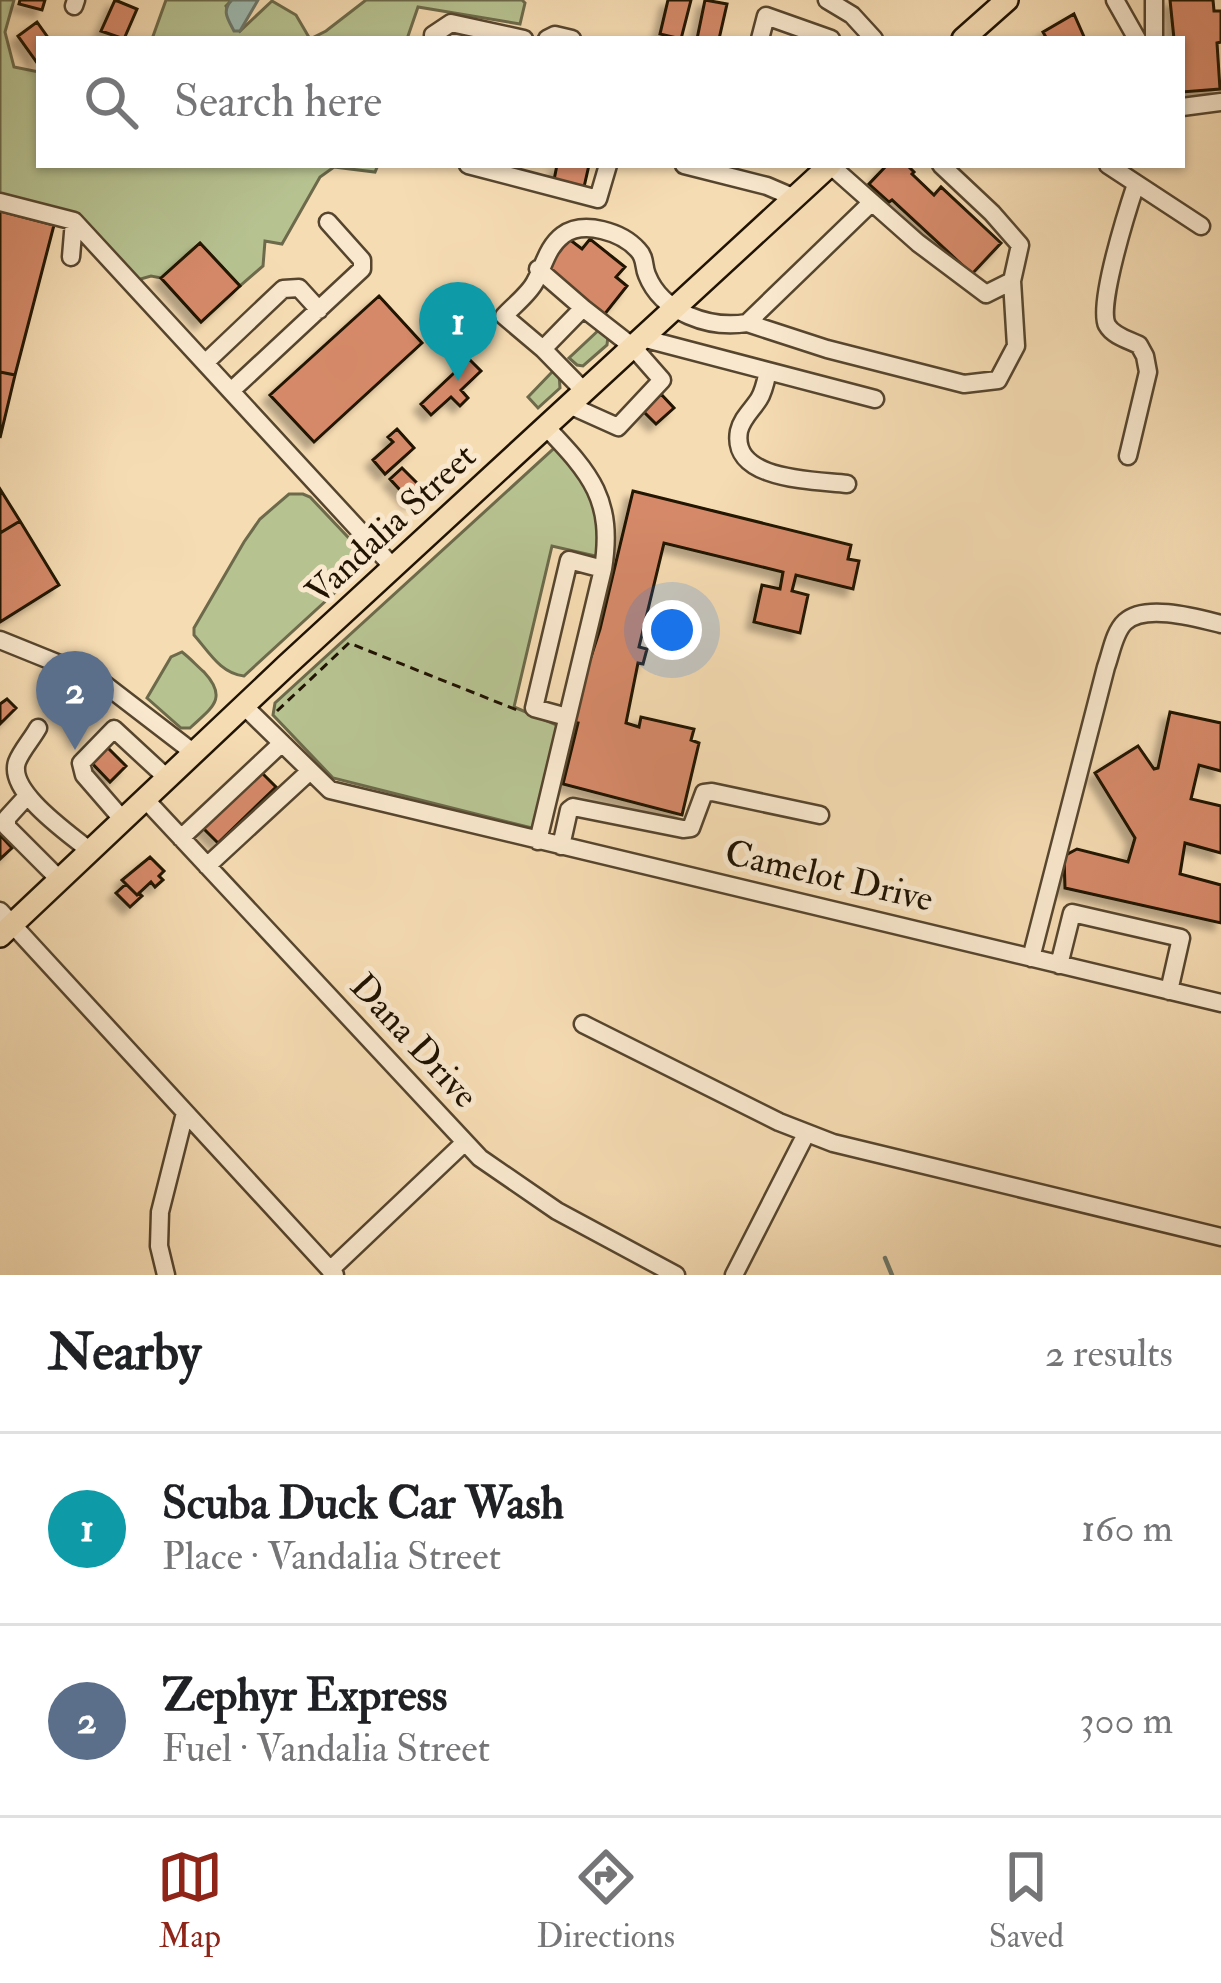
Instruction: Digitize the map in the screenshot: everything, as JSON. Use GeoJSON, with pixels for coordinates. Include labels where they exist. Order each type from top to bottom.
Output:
{"type":"FeatureCollection","features":[{"type":"Feature","properties":{"kind":"main road"},"geometry":{"type":"LineString","coordinates":[[966,36],[1007,0]]}},
{"type":"Feature","properties":{"kind":"main road","name":"Vandalia Street"},"geometry":{"type":"LineString","coordinates":[[4,923],[59,880],[827,168]]}},
{"type":"Feature","properties":{"kind":"street"},"geometry":{"type":"LineString","coordinates":[[826,0],[852,15],[871,36]]}},
{"type":"Feature","properties":{"kind":"street"},"geometry":{"type":"LineString","coordinates":[[1115,0],[1135,36]]}},
{"type":"Feature","properties":{"kind":"street"},"geometry":{"type":"LineString","coordinates":[[1154,0],[1154,36]]}},
{"type":"Feature","properties":{"kind":"street"},"geometry":{"type":"LineString","coordinates":[[761,36],[766,16],[823,36]]}},
{"type":"Feature","properties":{"kind":"street"},"geometry":{"type":"LineString","coordinates":[[433,36],[451,23],[510,36]]}},
{"type":"Feature","properties":{"kind":"street"},"geometry":{"type":"LineString","coordinates":[[1185,106],[1221,102]]}},
{"type":"Feature","properties":{"kind":"street"},"geometry":{"type":"LineString","coordinates":[[479,168],[598,199],[607,168]]}},
{"type":"Feature","properties":{"kind":"street"},"geometry":{"type":"LineString","coordinates":[[695,168],[795,198]]}},
{"type":"Feature","properties":{"kind":"street"},"geometry":{"type":"LineString","coordinates":[[833,168],[986,294],[1012,281]]}},
{"type":"Feature","properties":{"kind":"street"},"geometry":{"type":"LineString","coordinates":[[637,343],[662,380],[618,427],[577,398],[543,349],[504,316],[536,280],[557,238],[573,229],[598,228],[643,254],[647,277],[674,310],[725,327],[747,323],[964,384],[998,380],[1016,346],[1012,281],[1020,245],[944,168]]}},
{"type":"Feature","properties":{"kind":"street"},"geometry":{"type":"LineString","coordinates":[[1112,168],[1201,226]]}},
{"type":"Feature","properties":{"kind":"street"},"geometry":{"type":"LineString","coordinates":[[1128,456],[1148,366],[1139,345],[1111,331],[1104,315],[1120,234],[1136,184]]}},
{"type":"Feature","properties":{"kind":"street"},"geometry":{"type":"LineString","coordinates":[[0,202],[74,221],[393,567]]}},
{"type":"Feature","properties":{"kind":"street"},"geometry":{"type":"LineString","coordinates":[[747,323],[872,202]]}},
{"type":"Feature","properties":{"kind":"street"},"geometry":{"type":"LineString","coordinates":[[71,256],[74,221]]}},
{"type":"Feature","properties":{"kind":"street"},"geometry":{"type":"LineString","coordinates":[[231,392],[362,269],[362,260],[328,222]]}},
{"type":"Feature","properties":{"kind":"street"},"geometry":{"type":"LineString","coordinates":[[538,269],[583,308],[637,343],[875,399]]}},
{"type":"Feature","properties":{"kind":"street"},"geometry":{"type":"LineString","coordinates":[[205,363],[283,289],[299,288],[319,310]]}},
{"type":"Feature","properties":{"kind":"street"},"geometry":{"type":"LineString","coordinates":[[543,349],[583,308]]}},
{"type":"Feature","properties":{"kind":"street"},"geometry":{"type":"LineString","coordinates":[[768,371],[761,396],[742,423],[738,444],[742,456],[749,465],[782,475],[847,484]]}},
{"type":"Feature","properties":{"kind":"street"},"geometry":{"type":"LineString","coordinates":[[538,841],[603,569],[606,529],[602,500],[587,470],[546,427]]}},
{"type":"Feature","properties":{"kind":"street"},"geometry":{"type":"LineString","coordinates":[[566,717],[534,708],[569,560],[603,569]]}},
{"type":"Feature","properties":{"kind":"street"},"geometry":{"type":"LineString","coordinates":[[1031,958],[1106,668],[1122,624],[1136,615],[1179,614],[1221,624]]}},
{"type":"Feature","properties":{"kind":"street"},"geometry":{"type":"LineString","coordinates":[[0,640],[99,680],[194,753]]}},
{"type":"Feature","properties":{"kind":"street"},"geometry":{"type":"LineString","coordinates":[[123,820],[83,775],[81,764],[135,706]]}},
{"type":"Feature","properties":{"kind":"street","name":"Camelot Drive"},"geometry":{"type":"LineString","coordinates":[[244,706],[329,790],[1221,1003]]}},
{"type":"Feature","properties":{"kind":"street"},"geometry":{"type":"LineString","coordinates":[[38,728],[16,771],[27,796],[90,851]]}},
{"type":"Feature","properties":{"kind":"street"},"geometry":{"type":"LineString","coordinates":[[114,729],[167,778]]}},
{"type":"Feature","properties":{"kind":"street"},"geometry":{"type":"LineString","coordinates":[[181,838],[282,743]]}},
{"type":"Feature","properties":{"kind":"street"},"geometry":{"type":"LineString","coordinates":[[207,866],[310,771]]}},
{"type":"Feature","properties":{"kind":"street"},"geometry":{"type":"LineString","coordinates":[[561,846],[569,810],[574,807],[682,830],[691,829],[704,793],[712,792],[820,815]]}},
{"type":"Feature","properties":{"kind":"street"},"geometry":{"type":"LineString","coordinates":[[27,796],[7,818],[7,827],[59,880]]}},
{"type":"Feature","properties":{"kind":"street","name":"Dana Drive"},"geometry":{"type":"LineString","coordinates":[[145,800],[464,1143],[557,1211],[676,1275]]}},
{"type":"Feature","properties":{"kind":"street"},"geometry":{"type":"LineString","coordinates":[[1059,964],[1072,913],[1181,938],[1168,991]]}},
{"type":"Feature","properties":{"kind":"street"},"geometry":{"type":"LineString","coordinates":[[4,923],[333,1272],[464,1143]]}},
{"type":"Feature","properties":{"kind":"street"},"geometry":{"type":"LineString","coordinates":[[583,1024],[806,1134],[1221,1237]]}},
{"type":"Feature","properties":{"kind":"street"},"geometry":{"type":"LineString","coordinates":[[166,1275],[159,1246],[160,1212],[185,1113]]}},
{"type":"Feature","properties":{"kind":"street"},"geometry":{"type":"LineString","coordinates":[[734,1275],[806,1134]]}},
{"type":"Feature","properties":{"kind":"path"},"geometry":{"type":"LineString","coordinates":[[277,711],[349,643],[514,709]]}},
{"type":"Feature","properties":{"kind":"green space"},"geometry":{"type":"Polygon","coordinates":[[[0,0],[14,0],[5,32],[14,67],[36,71],[36,168],[333,168],[320,177],[282,244],[265,241],[263,266],[240,286],[200,243],[161,278],[130,282],[75,213],[0,194],[0,0]]]}},
{"type":"Feature","properties":{"kind":"green space"},"geometry":{"type":"Polygon","coordinates":[[[166,0],[232,0],[226,6],[240,31],[272,1],[296,15],[308,36],[153,36],[166,0]]]}},
{"type":"Feature","properties":{"kind":"green space"},"geometry":{"type":"Polygon","coordinates":[[[366,0],[525,3],[520,24],[418,7],[408,36],[316,36],[366,0]]]}},
{"type":"Feature","properties":{"kind":"green space"},"geometry":{"type":"Polygon","coordinates":[[[602,327],[607,345],[583,366],[577,365],[569,358],[602,327]]]}},
{"type":"Feature","properties":{"kind":"green space"},"geometry":{"type":"Polygon","coordinates":[[[553,371],[559,374],[560,388],[538,408],[528,397],[553,371]]]}},
{"type":"Feature","properties":{"kind":"green space"},"geometry":{"type":"Polygon","coordinates":[[[561,442],[587,471],[604,558],[552,546],[514,707],[564,728],[540,830],[333,778],[273,715],[275,703],[561,442]]]}},
{"type":"Feature","properties":{"kind":"green space"},"geometry":{"type":"Polygon","coordinates":[[[289,494],[310,497],[363,553],[365,565],[244,676],[236,674],[210,655],[194,628],[260,519],[289,494]]]}},
{"type":"Feature","properties":{"kind":"green space"},"geometry":{"type":"Polygon","coordinates":[[[182,652],[211,681],[216,696],[190,728],[181,728],[147,698],[171,657],[182,652]]]}},
{"type":"Feature","properties":{"kind":"water"},"geometry":{"type":"Polygon","coordinates":[[[232,0],[258,0],[240,31],[234,31],[227,15],[232,0]]]}},
{"type":"Feature","properties":{"kind":"building"},"geometry":{"type":"Polygon","coordinates":[[[20,0],[45,0],[42,10],[19,4],[20,0]]]}},
{"type":"Feature","properties":{"kind":"building"},"geometry":{"type":"Polygon","coordinates":[[[115,0],[137,9],[125,36],[101,31],[115,0]]]}},
{"type":"Feature","properties":{"kind":"building"},"geometry":{"type":"Polygon","coordinates":[[[668,0],[691,0],[682,36],[660,34],[668,0]]]}},
{"type":"Feature","properties":{"kind":"building"},"geometry":{"type":"Polygon","coordinates":[[[705,0],[727,4],[720,36],[698,36],[705,0]]]}},
{"type":"Feature","properties":{"kind":"building"},"geometry":{"type":"Polygon","coordinates":[[[1170,0],[1213,0],[1214,11],[1221,11],[1220,89],[1185,92],[1185,36],[1174,36],[1170,0]]]}},
{"type":"Feature","properties":{"kind":"building"},"geometry":{"type":"Polygon","coordinates":[[[1074,14],[1084,36],[1045,36],[1043,32],[1074,14]]]}},
{"type":"Feature","properties":{"kind":"building"},"geometry":{"type":"Polygon","coordinates":[[[37,22],[47,36],[36,36],[36,61],[18,36],[37,22]]]}},
{"type":"Feature","properties":{"kind":"building"},"geometry":{"type":"Polygon","coordinates":[[[556,168],[588,168],[584,187],[554,180],[556,168]]]}},
{"type":"Feature","properties":{"kind":"building"},"geometry":{"type":"Polygon","coordinates":[[[884,168],[910,168],[934,195],[941,187],[1001,243],[972,274],[869,184],[884,168]]]}},
{"type":"Feature","properties":{"kind":"building"},"geometry":{"type":"Polygon","coordinates":[[[0,211],[54,225],[15,375],[0,372],[0,211]]]}},
{"type":"Feature","properties":{"kind":"building"},"geometry":{"type":"Polygon","coordinates":[[[569,239],[582,249],[590,239],[625,267],[616,277],[627,286],[604,315],[546,268],[569,239]]]}},
{"type":"Feature","properties":{"kind":"building"},"geometry":{"type":"Polygon","coordinates":[[[200,243],[240,286],[201,322],[161,278],[200,243]]]}},
{"type":"Feature","properties":{"kind":"building"},"geometry":{"type":"Polygon","coordinates":[[[379,296],[422,343],[314,442],[270,395],[379,296]]]}},
{"type":"Feature","properties":{"kind":"building"},"geometry":{"type":"Polygon","coordinates":[[[469,359],[481,371],[461,390],[468,398],[460,406],[451,397],[431,415],[421,404],[469,359]]]}},
{"type":"Feature","properties":{"kind":"building"},"geometry":{"type":"Polygon","coordinates":[[[0,372],[15,375],[0,438],[0,372]]]}},
{"type":"Feature","properties":{"kind":"building"},"geometry":{"type":"Polygon","coordinates":[[[661,394],[674,408],[656,424],[643,411],[661,394]]]}},
{"type":"Feature","properties":{"kind":"building"},"geometry":{"type":"Polygon","coordinates":[[[397,429],[414,448],[385,474],[373,460],[393,442],[388,437],[397,429]]]}},
{"type":"Feature","properties":{"kind":"building"},"geometry":{"type":"Polygon","coordinates":[[[402,468],[424,490],[411,502],[390,479],[402,468]]]}},
{"type":"Feature","properties":{"kind":"building"},"geometry":{"type":"Polygon","coordinates":[[[0,489],[20,521],[0,533],[0,489]]]}},
{"type":"Feature","properties":{"kind":"building"},"geometry":{"type":"Polygon","coordinates":[[[633,491],[851,545],[848,559],[859,561],[853,589],[796,575],[792,591],[808,595],[800,633],[754,622],[762,585],[780,589],[783,572],[664,543],[639,647],[647,649],[643,664],[638,663],[626,723],[639,727],[641,717],[694,729],[691,740],[699,743],[682,815],[563,784],[578,723],[572,722],[585,663],[600,629],[633,491]]]}},
{"type":"Feature","properties":{"kind":"building"},"geometry":{"type":"Polygon","coordinates":[[[20,521],[59,585],[0,622],[0,533],[20,521]]]}},
{"type":"Feature","properties":{"kind":"building"},"geometry":{"type":"Polygon","coordinates":[[[7,699],[16,708],[0,724],[0,704],[7,699]]]}},
{"type":"Feature","properties":{"kind":"building"},"geometry":{"type":"Polygon","coordinates":[[[1170,712],[1221,723],[1221,771],[1199,765],[1191,799],[1221,806],[1221,853],[1185,843],[1180,874],[1221,885],[1221,923],[1065,888],[1064,856],[1077,849],[1128,862],[1135,838],[1095,773],[1138,746],[1154,769],[1158,768],[1170,712]]]}},
{"type":"Feature","properties":{"kind":"building"},"geometry":{"type":"Polygon","coordinates":[[[104,744],[126,766],[110,782],[88,759],[104,744]]]}},
{"type":"Feature","properties":{"kind":"building"},"geometry":{"type":"Polygon","coordinates":[[[259,770],[276,787],[218,843],[201,826],[259,770]]]}},
{"type":"Feature","properties":{"kind":"building"},"geometry":{"type":"Polygon","coordinates":[[[0,835],[12,848],[0,859],[0,835]]]}},
{"type":"Feature","properties":{"kind":"building"},"geometry":{"type":"Polygon","coordinates":[[[150,857],[164,871],[159,876],[163,880],[155,887],[151,882],[137,895],[122,880],[150,857]]]}},
{"type":"Feature","properties":{"kind":"building"},"geometry":{"type":"Polygon","coordinates":[[[126,884],[142,896],[130,907],[116,893],[126,884]]]}},
{"type":"Feature","properties":{"kind":"waterway"},"geometry":{"type":"LineString","coordinates":[[885,1258],[892,1275]]}},
{"type":"Feature","properties":{"kind":"place","name":"Scuba Duck Car Wash"},"geometry":{"type":"Point","coordinates":[458,381]}},
{"type":"Feature","properties":{"kind":"place","name":"Zephyr Express"},"geometry":{"type":"Point","coordinates":[75,750]}}]}
